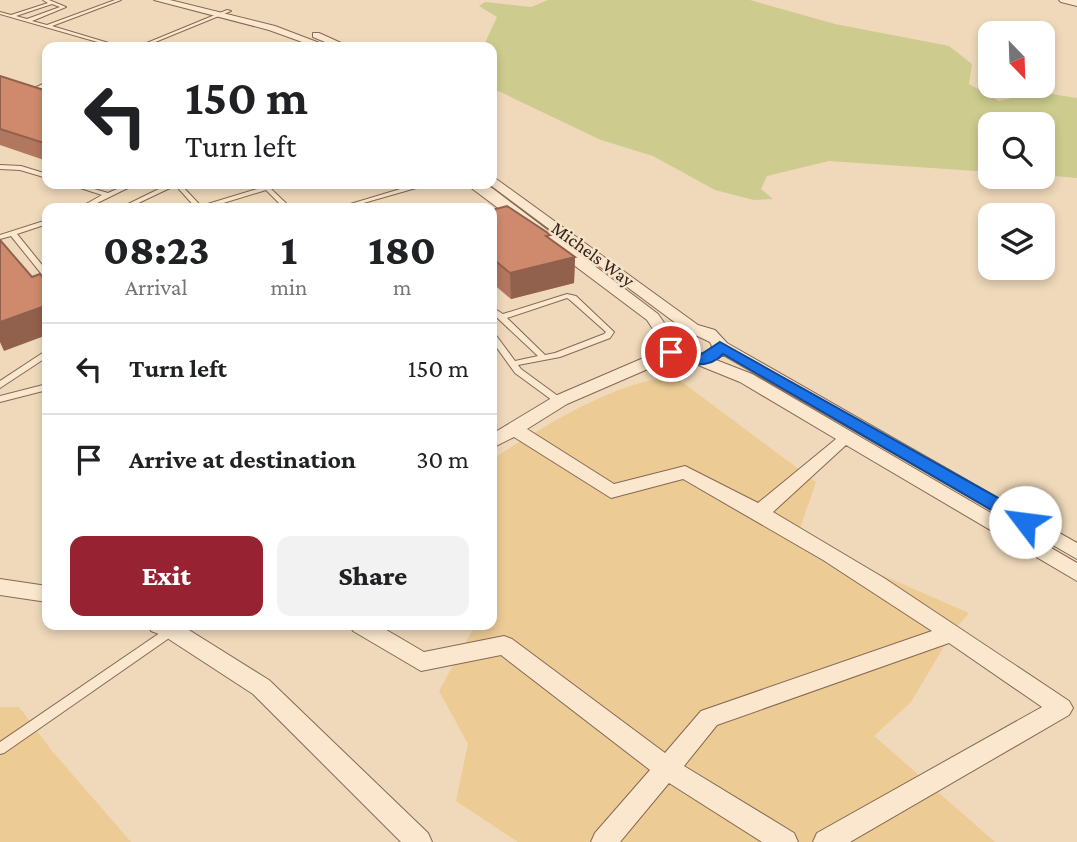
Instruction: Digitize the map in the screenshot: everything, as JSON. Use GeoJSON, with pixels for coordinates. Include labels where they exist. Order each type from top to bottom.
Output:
{"type":"FeatureCollection","features":[{"type":"Feature","properties":{"kind":"street"},"geometry":{"type":"LineString","coordinates":[[159,0],[301,29],[333,42]]}},
{"type":"Feature","properties":{"kind":"street"},"geometry":{"type":"LineString","coordinates":[[185,0],[312,42]]}},
{"type":"Feature","properties":{"kind":"street"},"geometry":{"type":"LineString","coordinates":[[1065,0],[1077,2]]}},
{"type":"Feature","properties":{"kind":"street","name":"Michels Way"},"geometry":{"type":"LineString","coordinates":[[497,184],[693,329],[714,336],[720,346]]}},
{"type":"Feature","properties":{"kind":"street","name":"Michels Way"},"geometry":{"type":"LineString","coordinates":[[482,189],[653,317],[669,346]]}},
{"type":"Feature","properties":{"kind":"street"},"geometry":{"type":"LineString","coordinates":[[497,439],[559,401],[669,346],[676,331],[693,329]]}},
{"type":"Feature","properties":{"kind":"street"},"geometry":{"type":"LineString","coordinates":[[669,346],[685,359],[701,360],[746,377],[1077,573]]}},
{"type":"Feature","properties":{"kind":"street"},"geometry":{"type":"LineString","coordinates":[[701,360],[715,355],[720,346],[1077,552]]}},
{"type":"Feature","properties":{"kind":"street"},"geometry":{"type":"LineString","coordinates":[[513,428],[611,491],[685,472],[761,512],[951,633],[1061,708],[825,842]]}},
{"type":"Feature","properties":{"kind":"street"},"geometry":{"type":"LineString","coordinates":[[761,512],[838,444]]}},
{"type":"Feature","properties":{"kind":"street"},"geometry":{"type":"LineString","coordinates":[[0,587],[42,593]]}},
{"type":"Feature","properties":{"kind":"street"},"geometry":{"type":"LineString","coordinates":[[176,630],[261,687],[419,842]]}},
{"type":"Feature","properties":{"kind":"street"},"geometry":{"type":"LineString","coordinates":[[369,630],[421,662],[504,645],[666,768],[785,842]]}},
{"type":"Feature","properties":{"kind":"street"},"geometry":{"type":"LineString","coordinates":[[604,842],[709,718],[951,633]]}},
{"type":"Feature","properties":{"kind":"lane"},"geometry":{"type":"LineString","coordinates":[[28,21],[64,6],[45,0]]}},
{"type":"Feature","properties":{"kind":"lane"},"geometry":{"type":"LineString","coordinates":[[47,26],[119,0]]}},
{"type":"Feature","properties":{"kind":"lane"},"geometry":{"type":"LineString","coordinates":[[10,16],[53,2]]}},
{"type":"Feature","properties":{"kind":"lane"},"geometry":{"type":"LineString","coordinates":[[0,13],[103,42]]}},
{"type":"Feature","properties":{"kind":"lane"},"geometry":{"type":"LineString","coordinates":[[165,37],[223,13]]}},
{"type":"Feature","properties":{"kind":"lane"},"geometry":{"type":"LineString","coordinates":[[152,42],[223,13]]}},
{"type":"Feature","properties":{"kind":"lane"},"geometry":{"type":"LineString","coordinates":[[31,91],[42,86]]}},
{"type":"Feature","properties":{"kind":"lane"},"geometry":{"type":"LineString","coordinates":[[23,88],[42,95]]}},
{"type":"Feature","properties":{"kind":"lane"},"geometry":{"type":"LineString","coordinates":[[0,167],[21,168],[42,174]]}},
{"type":"Feature","properties":{"kind":"lane"},"geometry":{"type":"LineString","coordinates":[[88,189],[108,195]]}},
{"type":"Feature","properties":{"kind":"lane"},"geometry":{"type":"LineString","coordinates":[[97,203],[122,189]]}},
{"type":"Feature","properties":{"kind":"lane"},"geometry":{"type":"LineString","coordinates":[[134,203],[164,189]]}},
{"type":"Feature","properties":{"kind":"lane"},"geometry":{"type":"LineString","coordinates":[[182,189],[195,203]]}},
{"type":"Feature","properties":{"kind":"lane"},"geometry":{"type":"LineString","coordinates":[[217,203],[264,189]]}},
{"type":"Feature","properties":{"kind":"lane"},"geometry":{"type":"LineString","coordinates":[[268,189],[283,203]]}},
{"type":"Feature","properties":{"kind":"lane"},"geometry":{"type":"LineString","coordinates":[[364,203],[410,189]]}},
{"type":"Feature","properties":{"kind":"lane"},"geometry":{"type":"LineString","coordinates":[[362,203],[367,202]]}},
{"type":"Feature","properties":{"kind":"lane"},"geometry":{"type":"LineString","coordinates":[[0,237],[42,224]]}},
{"type":"Feature","properties":{"kind":"lane"},"geometry":{"type":"LineString","coordinates":[[13,234],[42,269]]}},
{"type":"Feature","properties":{"kind":"lane"},"geometry":{"type":"LineString","coordinates":[[502,317],[567,296],[573,298],[610,332],[607,336],[557,355],[512,364]]}},
{"type":"Feature","properties":{"kind":"lane"},"geometry":{"type":"LineString","coordinates":[[497,313],[544,357]]}},
{"type":"Feature","properties":{"kind":"lane"},"geometry":{"type":"LineString","coordinates":[[497,343],[512,364],[559,401]]}},
{"type":"Feature","properties":{"kind":"lane"},"geometry":{"type":"LineString","coordinates":[[0,385],[42,357]]}},
{"type":"Feature","properties":{"kind":"lane"},"geometry":{"type":"LineString","coordinates":[[0,399],[42,388]]}},
{"type":"Feature","properties":{"kind":"lane"},"geometry":{"type":"LineString","coordinates":[[0,749],[164,630]]}},
{"type":"Feature","properties":{"kind":"shaded area"},"geometry":{"type":"Polygon","coordinates":[[[548,0],[750,0],[835,24],[949,46],[972,64],[969,84],[978,89],[978,98],[994,98],[999,101],[1012,98],[1055,98],[1055,95],[1077,98],[1077,178],[1055,176],[1055,112],[978,112],[978,171],[829,161],[767,176],[761,189],[773,199],[754,200],[715,190],[653,156],[601,140],[497,90],[497,42],[485,42],[497,17],[479,6],[485,2],[531,7],[548,0]]]}},
{"type":"Feature","properties":{"kind":"sand"},"geometry":{"type":"Polygon","coordinates":[[[674,376],[816,482],[800,528],[815,546],[969,613],[952,633],[911,702],[874,736],[995,842],[518,842],[456,801],[468,744],[439,691],[472,630],[497,630],[497,456],[579,408],[650,380],[674,376]]]}},
{"type":"Feature","properties":{"kind":"sand"},"geometry":{"type":"Polygon","coordinates":[[[0,707],[19,707],[52,751],[131,842],[0,842],[0,707]]]}},
{"type":"Feature","properties":{"kind":"building"},"geometry":{"type":"Polygon","coordinates":[[[0,76],[42,89],[42,142],[0,129],[0,76]]]}},
{"type":"Feature","properties":{"kind":"building"},"geometry":{"type":"Polygon","coordinates":[[[507,206],[551,235],[546,236],[575,257],[510,273],[497,262],[497,209],[507,206]]]}},
{"type":"Feature","properties":{"kind":"building"},"geometry":{"type":"Polygon","coordinates":[[[0,240],[32,277],[40,274],[42,277],[42,307],[0,322],[0,240]]]}},
{"type":"Feature","properties":{"kind":"route"},"geometry":{"type":"LineString","coordinates":[[671,352],[685,359],[701,360],[715,355],[720,346],[1025,522]]}}]}
